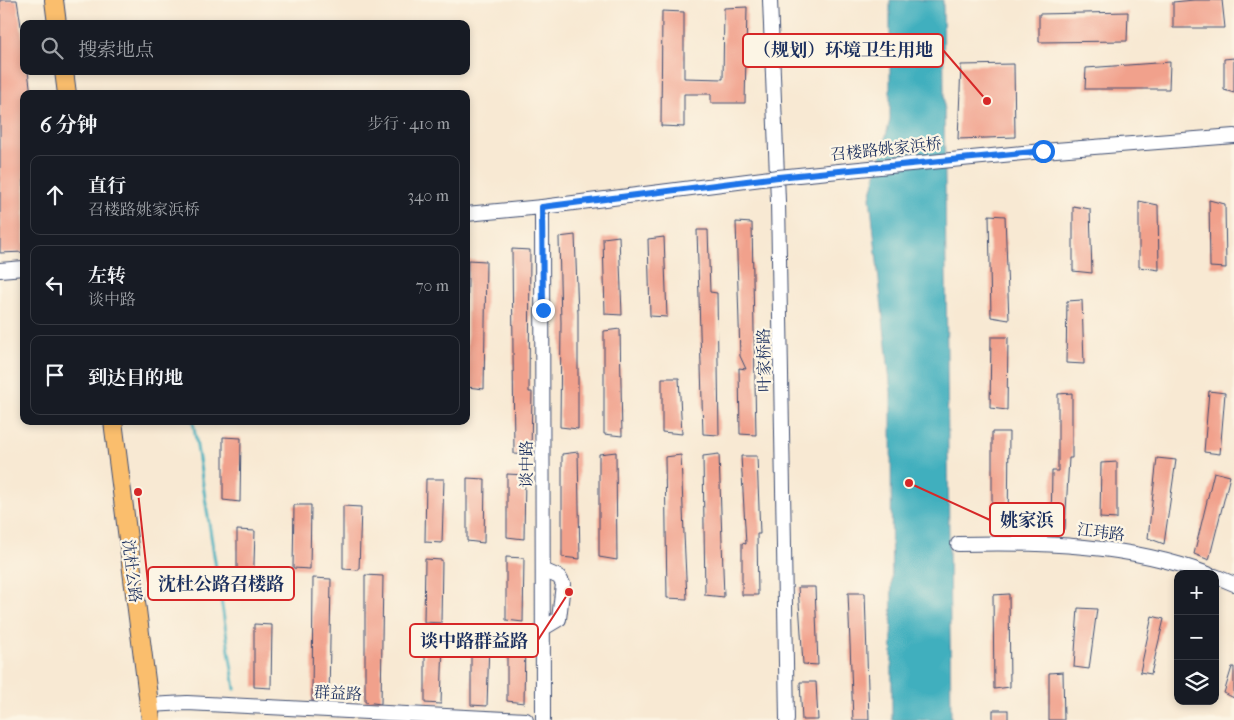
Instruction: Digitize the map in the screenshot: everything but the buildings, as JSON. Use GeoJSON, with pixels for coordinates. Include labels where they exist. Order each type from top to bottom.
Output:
{"type":"FeatureCollection","features":[{"type":"Feature","properties":{"kind":"main road"},"geometry":{"type":"LineString","coordinates":[[54,0],[56,20]]}},
{"type":"Feature","properties":{"kind":"main road"},"geometry":{"type":"LineString","coordinates":[[65,75],[66,90]]}},
{"type":"Feature","properties":{"kind":"main road","name":"沈杜公路"},"geometry":{"type":"LineString","coordinates":[[114,425],[150,713]]}},
{"type":"Feature","properties":{"kind":"street","name":"叶家桥路"},"geometry":{"type":"LineString","coordinates":[[770,0],[778,201],[787,720]]}},
{"type":"Feature","properties":{"kind":"street","name":"召楼路姚家浜桥"},"geometry":{"type":"LineString","coordinates":[[470,214],[542,207],[778,177],[1043,151],[1234,136]]}},
{"type":"Feature","properties":{"kind":"street","name":"谈中路"},"geometry":{"type":"LineString","coordinates":[[542,207],[543,720]]}},
{"type":"Feature","properties":{"kind":"street"},"geometry":{"type":"LineString","coordinates":[[0,270],[20,268]]}},
{"type":"Feature","properties":{"kind":"street","name":"江玮路"},"geometry":{"type":"LineString","coordinates":[[958,544],[1061,545],[1096,548],[1148,557],[1194,570]]}},
{"type":"Feature","properties":{"kind":"street"},"geometry":{"type":"LineString","coordinates":[[544,570],[559,577],[563,584],[560,620],[544,628]]}},
{"type":"Feature","properties":{"kind":"street"},"geometry":{"type":"LineString","coordinates":[[1219,578],[1234,584]]}},
{"type":"Feature","properties":{"kind":"street","name":"群益路"},"geometry":{"type":"LineString","coordinates":[[150,713],[187,703],[526,720]]}},
{"type":"Feature","properties":{"kind":"water"},"geometry":{"type":"Polygon","coordinates":[[[890,0],[943,0],[951,720],[892,720],[891,392],[870,197],[890,120],[890,0]]]}},
{"type":"Feature","properties":{"kind":"waterway"},"geometry":{"type":"LineString","coordinates":[[194,425],[235,689]]}},
{"type":"Feature","properties":{"kind":"place","name":"（规划）环境卫生用地"},"geometry":{"type":"Point","coordinates":[987,101]}},
{"type":"Feature","properties":{"kind":"place","name":"姚家浜"},"geometry":{"type":"Point","coordinates":[909,483]}},
{"type":"Feature","properties":{"kind":"place","name":"沈杜公路召楼路"},"geometry":{"type":"Point","coordinates":[138,492]}},
{"type":"Feature","properties":{"kind":"place","name":"谈中路群益路"},"geometry":{"type":"Point","coordinates":[569,592]}},
{"type":"Feature","properties":{"kind":"route"},"geometry":{"type":"LineString","coordinates":[[543,310],[542,207],[778,177],[1043,151]]}}]}
